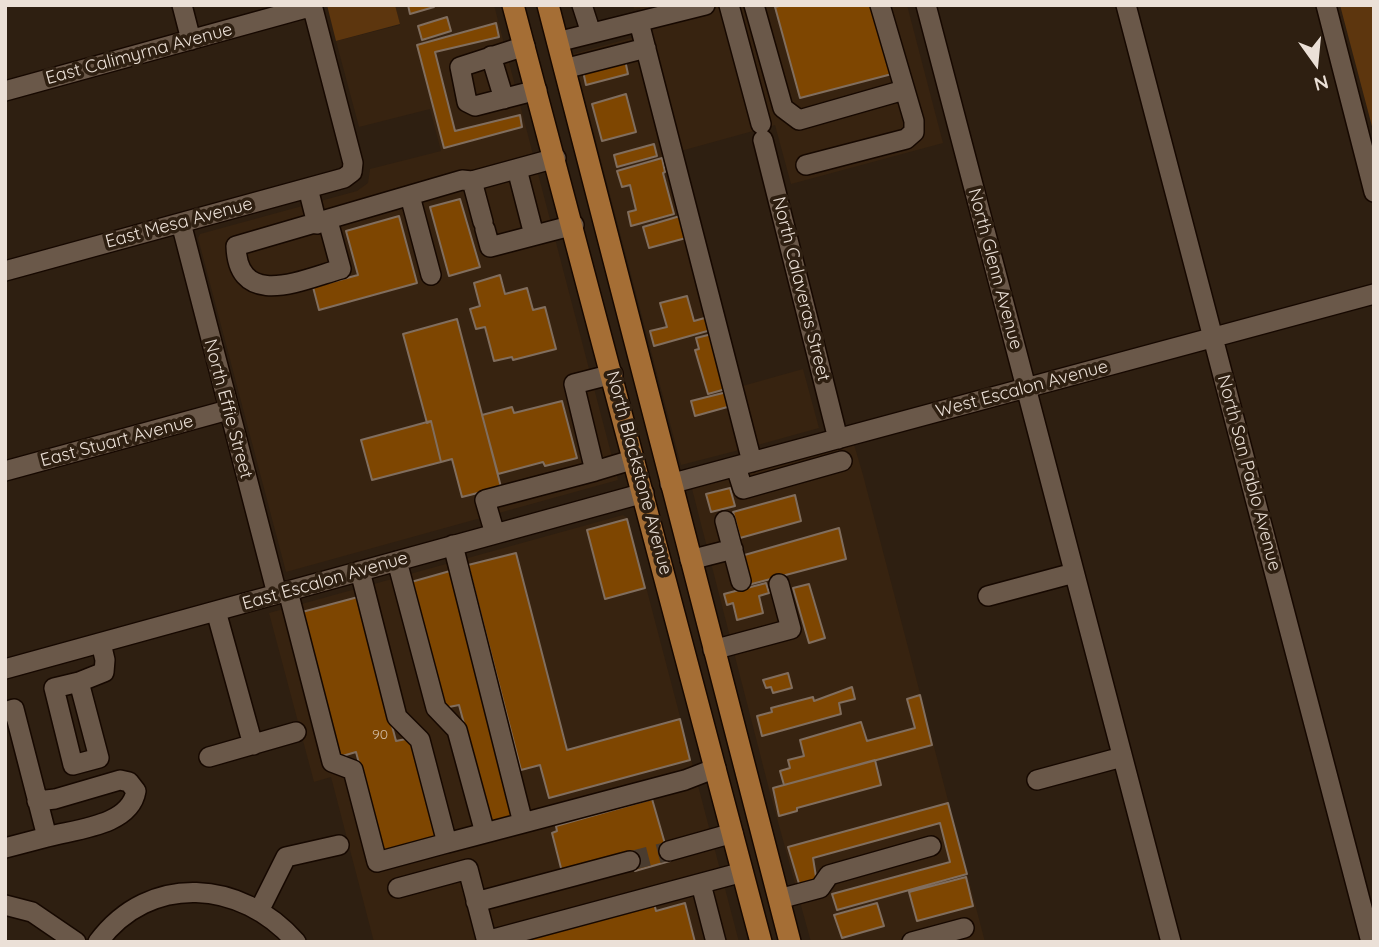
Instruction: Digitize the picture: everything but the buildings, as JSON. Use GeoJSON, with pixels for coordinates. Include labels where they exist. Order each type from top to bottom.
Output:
{"type":"FeatureCollection","features":[{"type":"Feature","properties":{"kind":"main road","name":"North Blackstone Avenue"},"geometry":{"type":"LineString","coordinates":[[513,5],[556,158],[761,942]]}},
{"type":"Feature","properties":{"kind":"main road","name":"North Blackstone Avenue"},"geometry":{"type":"LineString","coordinates":[[548,5],[790,942]]}},
{"type":"Feature","properties":{"kind":"main road"},"geometry":{"type":"LineString","coordinates":[[613,374],[634,406],[651,470],[662,483],[670,484]]}},
{"type":"Feature","properties":{"kind":"main road"},"geometry":{"type":"LineString","coordinates":[[644,493],[660,502],[675,551],[690,560]]}},
{"type":"Feature","properties":{"kind":"street"},"geometry":{"type":"LineString","coordinates":[[181,5],[191,40]]}},
{"type":"Feature","properties":{"kind":"street"},"geometry":{"type":"LineString","coordinates":[[582,5],[591,33]]}},
{"type":"Feature","properties":{"kind":"street"},"geometry":{"type":"LineString","coordinates":[[806,165],[905,139],[914,132],[914,121],[880,5]]}},
{"type":"Feature","properties":{"kind":"street","name":"North Glenn Avenue"},"geometry":{"type":"LineString","coordinates":[[926,5],[1169,941]]}},
{"type":"Feature","properties":{"kind":"street","name":"North San Pablo Avenue"},"geometry":{"type":"LineString","coordinates":[[1126,5],[1371,942]]}},
{"type":"Feature","properties":{"kind":"street"},"geometry":{"type":"LineString","coordinates":[[1326,5],[1374,192]]}},
{"type":"Feature","properties":{"kind":"street","name":"East Calimyrna Avenue"},"geometry":{"type":"LineString","coordinates":[[5,91],[313,6]]}},
{"type":"Feature","properties":{"kind":"street","name":"East Mesa Avenue"},"geometry":{"type":"LineString","coordinates":[[5,271],[344,178],[352,172],[353,163],[313,6]]}},
{"type":"Feature","properties":{"kind":"street"},"geometry":{"type":"LineString","coordinates":[[557,42],[639,22],[663,10],[701,6]]}},
{"type":"Feature","properties":{"kind":"street"},"geometry":{"type":"LineString","coordinates":[[730,9],[757,6],[783,108],[791,117],[799,120],[905,90]]}},
{"type":"Feature","properties":{"kind":"street","name":"North Calaveras Street"},"geometry":{"type":"LineString","coordinates":[[730,9],[838,439]]}},
{"type":"Feature","properties":{"kind":"street"},"geometry":{"type":"LineString","coordinates":[[639,22],[744,464],[743,489],[842,461]]}},
{"type":"Feature","properties":{"kind":"street"},"geometry":{"type":"LineString","coordinates":[[525,46],[460,67],[467,102],[475,106],[537,90]]}},
{"type":"Feature","properties":{"kind":"street"},"geometry":{"type":"LineString","coordinates":[[564,69],[646,48]]}},
{"type":"Feature","properties":{"kind":"street"},"geometry":{"type":"LineString","coordinates":[[491,56],[503,99]]}},
{"type":"Feature","properties":{"kind":"street"},"geometry":{"type":"LineString","coordinates":[[308,188],[322,222],[341,269],[274,288],[249,280],[242,272],[236,246],[322,222],[462,180],[472,181],[556,158]]}},
{"type":"Feature","properties":{"kind":"street"},"geometry":{"type":"LineString","coordinates":[[517,169],[534,235]]}},
{"type":"Feature","properties":{"kind":"street"},"geometry":{"type":"LineString","coordinates":[[472,181],[490,247],[573,225]]}},
{"type":"Feature","properties":{"kind":"street"},"geometry":{"type":"LineString","coordinates":[[410,196],[431,275]]}},
{"type":"Feature","properties":{"kind":"street","name":"North Effie Street"},"geometry":{"type":"LineString","coordinates":[[181,223],[228,410],[332,762],[353,770],[377,862],[447,843]]}},
{"type":"Feature","properties":{"kind":"street","name":"West Escalon Avenue"},"geometry":{"type":"LineString","coordinates":[[670,484],[1374,295]]}},
{"type":"Feature","properties":{"kind":"street"},"geometry":{"type":"LineString","coordinates":[[595,471],[574,384],[613,374]]}},
{"type":"Feature","properties":{"kind":"street","name":"East Stuart Avenue"},"geometry":{"type":"LineString","coordinates":[[5,471],[228,410]]}},
{"type":"Feature","properties":{"kind":"street"},"geometry":{"type":"LineString","coordinates":[[495,534],[485,500],[635,459]]}},
{"type":"Feature","properties":{"kind":"street","name":"East Escalon Avenue"},"geometry":{"type":"LineString","coordinates":[[5,670],[644,493]]}},
{"type":"Feature","properties":{"kind":"street"},"geometry":{"type":"LineString","coordinates":[[725,521],[741,581]]}},
{"type":"Feature","properties":{"kind":"street"},"geometry":{"type":"LineString","coordinates":[[453,545],[523,823]]}},
{"type":"Feature","properties":{"kind":"street"},"geometry":{"type":"LineString","coordinates":[[690,560],[733,548]]}},
{"type":"Feature","properties":{"kind":"street"},"geometry":{"type":"LineString","coordinates":[[397,561],[436,708],[457,730],[485,833]]}},
{"type":"Feature","properties":{"kind":"street"},"geometry":{"type":"LineString","coordinates":[[360,571],[397,717],[420,740],[447,843],[685,780],[716,768]]}},
{"type":"Feature","properties":{"kind":"street"},"geometry":{"type":"LineString","coordinates":[[988,596],[1074,573]]}},
{"type":"Feature","properties":{"kind":"street"},"geometry":{"type":"LineString","coordinates":[[713,650],[791,629],[779,584]]}},
{"type":"Feature","properties":{"kind":"street"},"geometry":{"type":"LineString","coordinates":[[216,611],[253,745]]}},
{"type":"Feature","properties":{"kind":"street"},"geometry":{"type":"LineString","coordinates":[[79,682],[104,672],[106,664],[100,643]]}},
{"type":"Feature","properties":{"kind":"street"},"geometry":{"type":"LineString","coordinates":[[5,712],[14,709],[47,837]]}},
{"type":"Feature","properties":{"kind":"street"},"geometry":{"type":"LineString","coordinates":[[209,757],[296,732]]}},
{"type":"Feature","properties":{"kind":"street"},"geometry":{"type":"LineString","coordinates":[[1037,780],[1122,757]]}},
{"type":"Feature","properties":{"kind":"street"},"geometry":{"type":"LineString","coordinates":[[5,848],[116,819],[134,803],[136,791],[129,782],[120,780],[55,799],[37,801]]}},
{"type":"Feature","properties":{"kind":"street"},"geometry":{"type":"LineString","coordinates":[[669,851],[733,834]]}},
{"type":"Feature","properties":{"kind":"street"},"geometry":{"type":"LineString","coordinates":[[260,909],[286,857],[339,845]]}},
{"type":"Feature","properties":{"kind":"street"},"geometry":{"type":"LineString","coordinates":[[779,899],[820,888],[828,874],[931,846]]}},
{"type":"Feature","properties":{"kind":"street"},"geometry":{"type":"LineString","coordinates":[[477,902],[630,861]]}},
{"type":"Feature","properties":{"kind":"street"},"geometry":{"type":"LineString","coordinates":[[398,888],[468,869],[487,941],[743,872]]}},
{"type":"Feature","properties":{"kind":"street"},"geometry":{"type":"LineString","coordinates":[[701,884],[716,942]]}},
{"type":"Feature","properties":{"kind":"street"},"geometry":{"type":"LineString","coordinates":[[98,942],[123,916],[167,895],[215,893],[260,909],[280,923],[296,942]]}},
{"type":"Feature","properties":{"kind":"street"},"geometry":{"type":"LineString","coordinates":[[5,905],[32,912],[76,942]]}},
{"type":"Feature","properties":{"kind":"street"},"geometry":{"type":"LineString","coordinates":[[912,942],[964,928]]}},
{"type":"Feature","properties":{"kind":"shaded area"},"geometry":{"type":"Polygon","coordinates":[[[327,5],[395,5],[400,24],[336,41],[327,5]]]}},
{"type":"Feature","properties":{"kind":"shaded area"},"geometry":{"type":"Polygon","coordinates":[[[395,5],[494,5],[618,480],[286,572],[198,238],[200,234],[357,191],[368,183],[370,169],[441,151],[430,109],[359,127],[336,41],[400,25],[395,5]]]}},
{"type":"Feature","properties":{"kind":"shaded area"},"geometry":{"type":"Polygon","coordinates":[[[633,5],[907,5],[943,143],[791,184],[775,125],[677,152],[640,8],[634,9],[633,5]]]}},
{"type":"Feature","properties":{"kind":"shaded area"},"geometry":{"type":"Polygon","coordinates":[[[1340,5],[1374,5],[1374,134],[1340,5]]]}},
{"type":"Feature","properties":{"kind":"shaded area"},"geometry":{"type":"Polygon","coordinates":[[[635,37],[743,449],[681,465],[573,54],[635,37]]]}},
{"type":"Feature","properties":{"kind":"shaded area"},"geometry":{"type":"Polygon","coordinates":[[[803,369],[819,428],[754,446],[739,387],[803,369]]]}},
{"type":"Feature","properties":{"kind":"shaded area"},"geometry":{"type":"Polygon","coordinates":[[[853,441],[985,942],[811,942],[769,789],[691,485],[853,441]]]}},
{"type":"Feature","properties":{"kind":"shaded area"},"geometry":{"type":"Polygon","coordinates":[[[623,515],[628,518],[739,942],[374,942],[331,777],[314,782],[269,613],[623,515]]]}},
{"type":"Feature","properties":{"kind":"tunnel"},"geometry":{"type":"LineString","coordinates":[[630,861],[669,851]]}}]}
